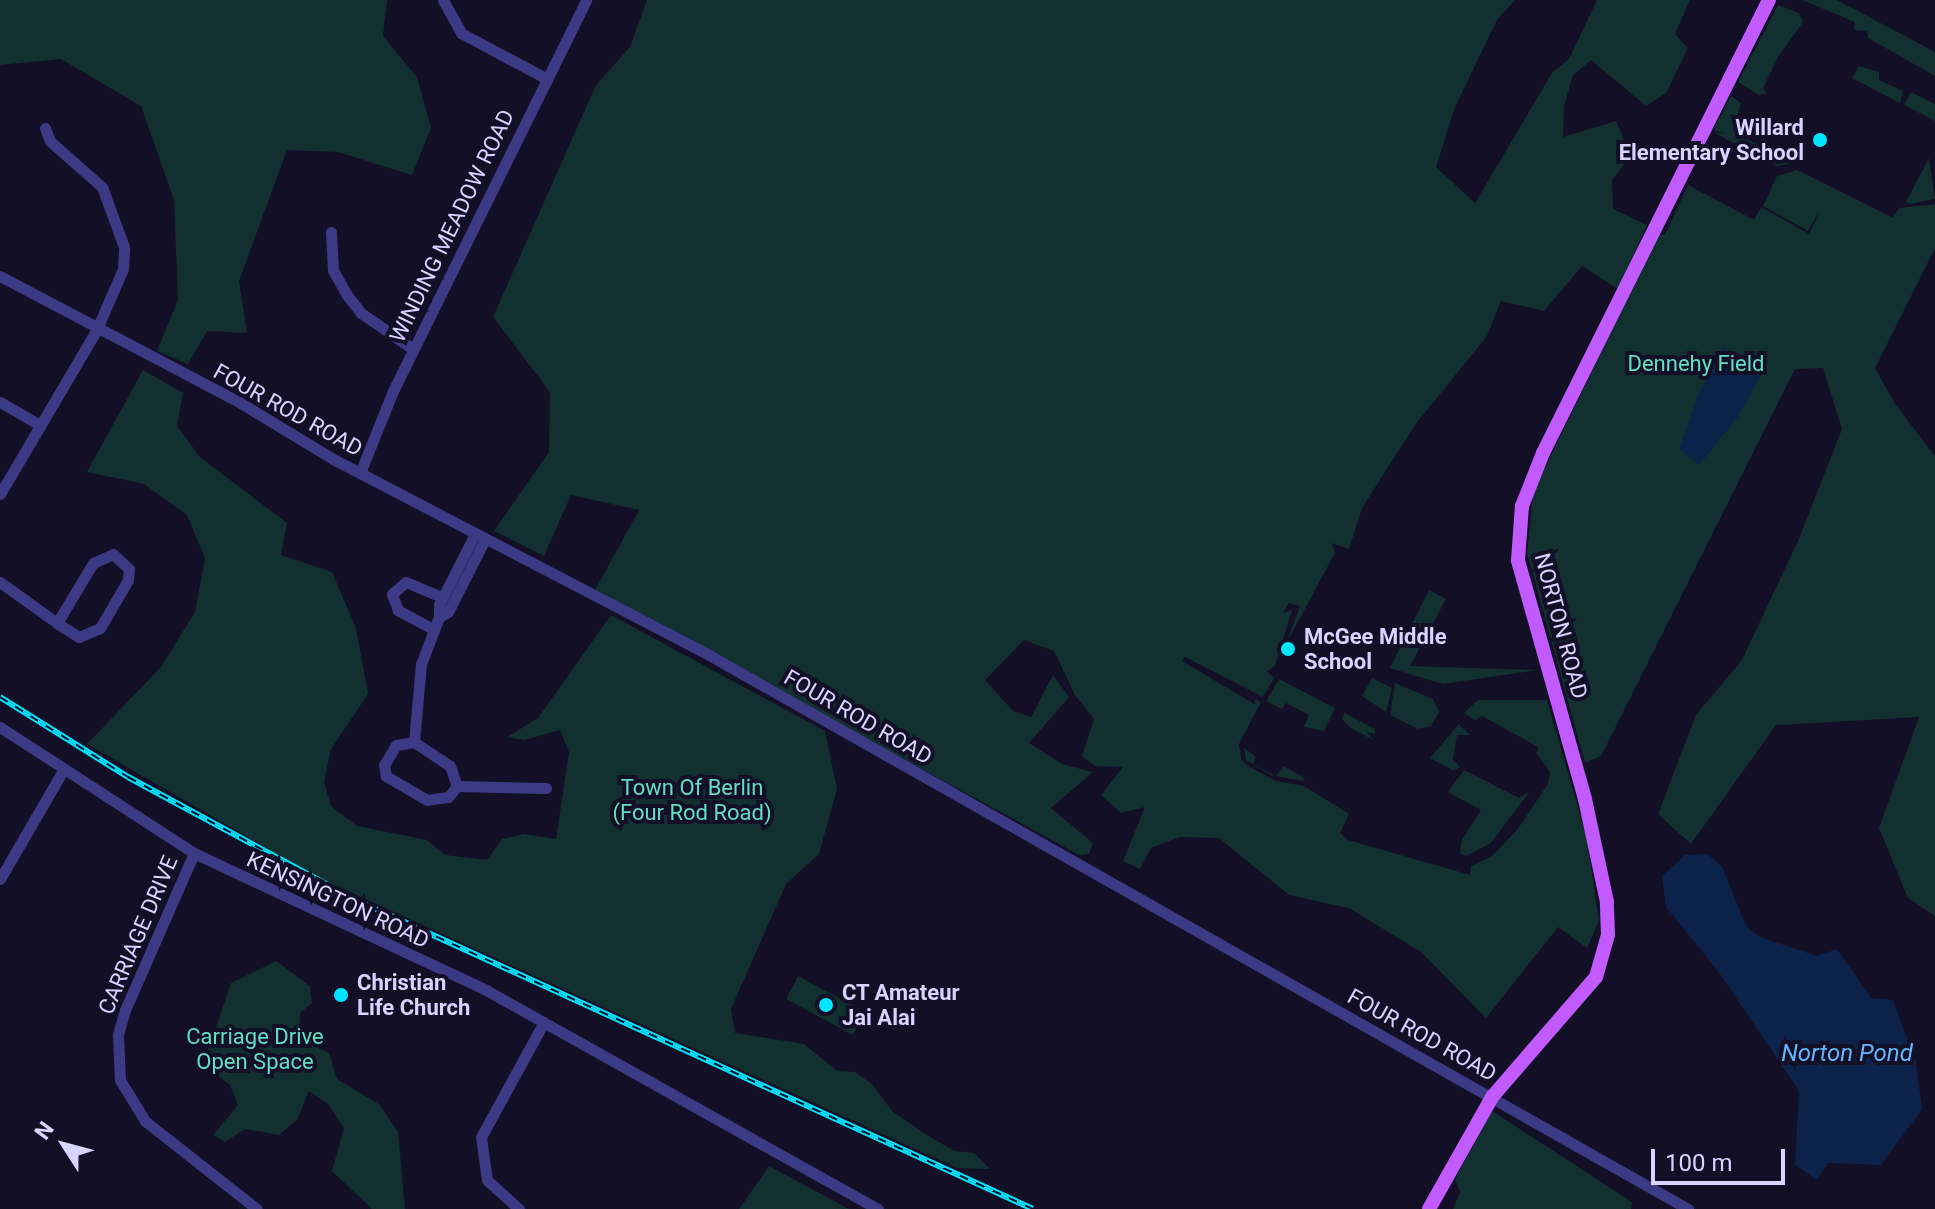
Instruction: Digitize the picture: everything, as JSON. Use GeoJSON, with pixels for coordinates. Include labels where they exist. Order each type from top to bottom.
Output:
{"type":"FeatureCollection","features":[{"type":"Feature","properties":{"kind":"main road","name":"NORTON ROAD"},"geometry":{"type":"LineString","coordinates":[[1429,1209],[1492,1097],[1584,995],[1596,977],[1608,935],[1607,902],[1585,799],[1518,560],[1517,539],[1527,488],[1769,0]]}},
{"type":"Feature","properties":{"kind":"street"},"geometry":{"type":"LineString","coordinates":[[443,0],[461,33],[547,79]]}},
{"type":"Feature","properties":{"kind":"street","name":"WINDING MEADOW ROAD"},"geometry":{"type":"LineString","coordinates":[[360,473],[413,349],[586,0]]}},
{"type":"Feature","properties":{"kind":"street"},"geometry":{"type":"LineString","coordinates":[[0,494],[117,291],[124,247],[102,187],[50,141],[45,128]]}},
{"type":"Feature","properties":{"kind":"street"},"geometry":{"type":"LineString","coordinates":[[331,232],[333,270],[347,295],[361,313],[413,349]]}},
{"type":"Feature","properties":{"kind":"street","name":"FOUR ROD ROAD"},"geometry":{"type":"LineString","coordinates":[[0,276],[96,331],[239,402],[360,473],[709,655],[1688,1209]]}},
{"type":"Feature","properties":{"kind":"street"},"geometry":{"type":"LineString","coordinates":[[0,402],[40,425]]}},
{"type":"Feature","properties":{"kind":"street"},"geometry":{"type":"LineString","coordinates":[[414,742],[421,664],[439,617],[442,597],[480,536]]}},
{"type":"Feature","properties":{"kind":"street"},"geometry":{"type":"LineString","coordinates":[[439,617],[448,612],[480,536]]}},
{"type":"Feature","properties":{"kind":"street"},"geometry":{"type":"LineString","coordinates":[[0,582],[57,623],[79,637],[100,628],[128,580],[123,560],[113,554],[93,563],[57,623]]}},
{"type":"Feature","properties":{"kind":"street"},"geometry":{"type":"LineString","coordinates":[[433,629],[398,610],[392,594],[406,582],[442,597]]}},
{"type":"Feature","properties":{"kind":"street","name":"KENSINGTON ROAD"},"geometry":{"type":"LineString","coordinates":[[0,727],[62,772],[194,853],[544,1022],[878,1209]]}},
{"type":"Feature","properties":{"kind":"street"},"geometry":{"type":"LineString","coordinates":[[414,742],[450,766],[457,786],[448,797],[427,800],[386,776],[387,754],[396,745],[414,742]]}},
{"type":"Feature","properties":{"kind":"street"},"geometry":{"type":"LineString","coordinates":[[0,879],[62,772]]}},
{"type":"Feature","properties":{"kind":"street"},"geometry":{"type":"LineString","coordinates":[[457,786],[546,788]]}},
{"type":"Feature","properties":{"kind":"street","name":"CARRIAGE DRIVE"},"geometry":{"type":"LineString","coordinates":[[194,853],[125,1010],[118,1035],[120,1080],[145,1121],[257,1209]]}},
{"type":"Feature","properties":{"kind":"street"},"geometry":{"type":"LineString","coordinates":[[519,1209],[487,1180],[481,1137],[544,1022]]}},
{"type":"Feature","properties":{"kind":"green space"},"geometry":{"type":"Polygon","coordinates":[[[0,0],[387,0],[383,36],[417,77],[431,128],[412,175],[338,152],[287,150],[239,281],[247,333],[207,331],[188,364],[157,351],[178,300],[174,200],[141,106],[61,59],[0,65],[0,0]]]}},
{"type":"Feature","properties":{"kind":"green space"},"geometry":{"type":"Polygon","coordinates":[[[647,0],[1515,0],[1497,20],[1455,107],[1436,167],[1475,203],[1552,73],[1569,59],[1597,0],[1690,0],[1675,34],[1688,48],[1666,93],[1646,106],[1591,60],[1573,75],[1564,106],[1563,137],[1616,121],[1631,155],[1612,180],[1613,209],[1647,225],[1618,289],[1582,266],[1544,311],[1501,301],[1487,336],[1415,425],[1362,508],[1349,549],[1332,543],[1335,553],[1286,644],[1300,606],[1289,603],[1283,613],[1292,610],[1275,666],[1267,671],[1274,678],[1263,697],[1185,657],[1182,661],[1256,705],[1254,698],[1261,702],[1239,744],[1241,759],[1248,766],[1276,781],[1304,786],[1349,814],[1340,833],[1348,840],[1470,875],[1471,866],[1491,857],[1517,830],[1548,784],[1550,772],[1536,753],[1538,747],[1482,716],[1475,720],[1464,713],[1478,700],[1547,700],[1587,839],[1599,921],[1587,948],[1558,927],[1486,1018],[1421,952],[1349,908],[1289,895],[1219,838],[1180,837],[1151,848],[1140,869],[1123,861],[1145,807],[1121,813],[1101,795],[1123,767],[1095,766],[1082,756],[1094,719],[1075,695],[1054,651],[1024,640],[985,680],[1013,711],[1031,717],[1053,675],[1069,697],[1029,743],[1062,764],[1093,772],[1051,808],[1093,843],[1089,854],[1079,855],[595,590],[639,510],[571,495],[544,556],[494,531],[549,452],[550,392],[493,317],[596,85],[630,47],[647,0]]]}},
{"type":"Feature","properties":{"kind":"green space"},"geometry":{"type":"Polygon","coordinates":[[[1802,0],[1837,0],[1935,52],[1935,76],[1868,38],[1867,31],[1854,30],[1855,22],[1802,0]]]}},
{"type":"Feature","properties":{"kind":"green space"},"geometry":{"type":"Polygon","coordinates":[[[1778,5],[1799,13],[1803,22],[1778,57],[1763,88],[1767,93],[1759,95],[1738,82],[1778,5]]]}},
{"type":"Feature","properties":{"kind":"green space"},"geometry":{"type":"Polygon","coordinates":[[[1859,66],[1879,72],[1879,80],[1903,91],[1900,103],[1852,78],[1859,66]]]}},
{"type":"Feature","properties":{"kind":"green space"},"geometry":{"type":"Polygon","coordinates":[[[1911,92],[1935,104],[1935,121],[1904,105],[1911,92]]]}},
{"type":"Feature","properties":{"kind":"green space"},"geometry":{"type":"Polygon","coordinates":[[[1731,96],[1741,103],[1733,129],[1750,140],[1713,130],[1731,96]]]}},
{"type":"Feature","properties":{"kind":"green space"},"geometry":{"type":"Polygon","coordinates":[[[1713,132],[1733,134],[1760,145],[1756,155],[1713,132]]]}},
{"type":"Feature","properties":{"kind":"green space"},"geometry":{"type":"Polygon","coordinates":[[[1764,147],[1777,152],[1778,160],[1791,164],[1777,166],[1759,157],[1764,147]]]}},
{"type":"Feature","properties":{"kind":"green space"},"geometry":{"type":"Polygon","coordinates":[[[1929,158],[1935,199],[1910,204],[1906,202],[1929,158]]]}},
{"type":"Feature","properties":{"kind":"green space","name":"Dennehy Field"},"geometry":{"type":"Polygon","coordinates":[[[1797,170],[1893,218],[1899,208],[1935,204],[1935,248],[1875,368],[1895,404],[1935,456],[1935,916],[1908,898],[1879,828],[1919,717],[1776,725],[1691,844],[1658,814],[1696,715],[1742,660],[1798,541],[1842,429],[1823,368],[1795,369],[1601,756],[1585,763],[1527,553],[1533,493],[1658,234],[1665,235],[1688,185],[1754,220],[1761,207],[1809,234],[1821,209],[1808,231],[1763,206],[1777,176],[1797,170]]]}},
{"type":"Feature","properties":{"kind":"green space","name":"Town Of Berlin (Four Rod Road)"},"geometry":{"type":"Polygon","coordinates":[[[143,370],[183,393],[177,426],[200,457],[287,523],[281,555],[332,572],[356,628],[368,694],[331,749],[324,782],[331,806],[357,826],[427,840],[445,855],[487,860],[502,839],[524,834],[556,839],[569,752],[560,730],[524,740],[507,737],[538,718],[611,615],[825,731],[837,789],[819,854],[786,884],[731,1009],[735,1033],[804,1044],[837,1071],[855,1072],[872,1084],[892,1111],[927,1135],[954,1151],[974,1153],[990,1169],[957,1168],[317,877],[87,744],[161,667],[195,612],[205,558],[187,515],[144,484],[87,472],[143,370]]]}},
{"type":"Feature","properties":{"kind":"green space"},"geometry":{"type":"Polygon","coordinates":[[[1429,590],[1446,599],[1410,666],[1538,670],[1443,684],[1390,668],[1429,590]]]}},
{"type":"Feature","properties":{"kind":"green space"},"geometry":{"type":"Polygon","coordinates":[[[1372,678],[1392,688],[1386,712],[1362,696],[1372,678]]]}},
{"type":"Feature","properties":{"kind":"green space"},"geometry":{"type":"Polygon","coordinates":[[[1279,679],[1335,708],[1324,731],[1304,727],[1309,715],[1286,703],[1282,709],[1266,701],[1279,679]]]}},
{"type":"Feature","properties":{"kind":"green space"},"geometry":{"type":"Polygon","coordinates":[[[1395,683],[1433,699],[1439,712],[1431,726],[1418,729],[1390,715],[1395,683]]]}},
{"type":"Feature","properties":{"kind":"green space"},"geometry":{"type":"Polygon","coordinates":[[[1344,713],[1375,729],[1375,734],[1367,732],[1373,740],[1351,728],[1342,719],[1344,713]]]}},
{"type":"Feature","properties":{"kind":"green space"},"geometry":{"type":"Polygon","coordinates":[[[1459,724],[1470,735],[1457,735],[1453,759],[1460,767],[1454,771],[1430,758],[1459,724]]]}},
{"type":"Feature","properties":{"kind":"green space"},"geometry":{"type":"Polygon","coordinates":[[[1244,748],[1256,757],[1253,764],[1276,776],[1271,775],[1246,760],[1244,748]]]}},
{"type":"Feature","properties":{"kind":"green space"},"geometry":{"type":"Polygon","coordinates":[[[1283,766],[1305,778],[1303,781],[1276,776],[1283,766]]]}},
{"type":"Feature","properties":{"kind":"green space"},"geometry":{"type":"Polygon","coordinates":[[[1464,770],[1519,798],[1530,791],[1491,843],[1466,856],[1460,853],[1462,840],[1481,810],[1448,792],[1464,770]]]}},
{"type":"Feature","properties":{"kind":"green space","name":"Carriage Drive Open Space"},"geometry":{"type":"Polygon","coordinates":[[[276,961],[310,986],[312,1003],[300,1013],[299,1040],[329,1053],[337,1079],[380,1105],[398,1132],[405,1209],[372,1209],[332,1171],[344,1128],[328,1104],[309,1091],[297,1120],[279,1135],[245,1129],[225,1142],[213,1135],[238,1105],[230,1085],[203,1065],[231,983],[276,961]]]}},
{"type":"Feature","properties":{"kind":"green space","name":"CT Amateur Jai Alai"},"geometry":{"type":"Polygon","coordinates":[[[798,976],[865,1012],[853,1035],[786,999],[798,976]]]}},
{"type":"Feature","properties":{"kind":"green space"},"geometry":{"type":"Polygon","coordinates":[[[1492,1111],[1632,1202],[1631,1209],[1453,1209],[1460,1192],[1455,1179],[1492,1111]]]}},
{"type":"Feature","properties":{"kind":"green space"},"geometry":{"type":"Polygon","coordinates":[[[769,1166],[849,1209],[739,1209],[769,1166]]]}},
{"type":"Feature","properties":{"kind":"water"},"geometry":{"type":"Polygon","coordinates":[[[1723,348],[1764,363],[1763,371],[1737,418],[1699,465],[1679,449],[1697,397],[1723,348]]]}},
{"type":"Feature","properties":{"kind":"water","name":"Norton Pond"},"geometry":{"type":"Polygon","coordinates":[[[1707,854],[1722,866],[1746,926],[1760,937],[1817,956],[1837,949],[1871,998],[1893,1000],[1916,1063],[1922,1109],[1881,1165],[1828,1163],[1817,1180],[1795,1165],[1799,1091],[1718,971],[1666,907],[1662,876],[1685,855],[1707,854]]]}},
{"type":"Feature","properties":{"kind":"railway"},"geometry":{"type":"LineString","coordinates":[[0,697],[128,777],[354,899],[1033,1209]]}},
{"type":"Feature","properties":{"kind":"place","name":"Willard Elementary School"},"geometry":{"type":"Point","coordinates":[1820,140]}},
{"type":"Feature","properties":{"kind":"place","name":"McGee Middle School"},"geometry":{"type":"Point","coordinates":[1288,649]}},
{"type":"Feature","properties":{"kind":"place","name":"Christian Life Church"},"geometry":{"type":"Point","coordinates":[341,995]}},
{"type":"Feature","properties":{"kind":"place","name":"CT Amateur Jai Alai"},"geometry":{"type":"Point","coordinates":[826,1005]}}]}
